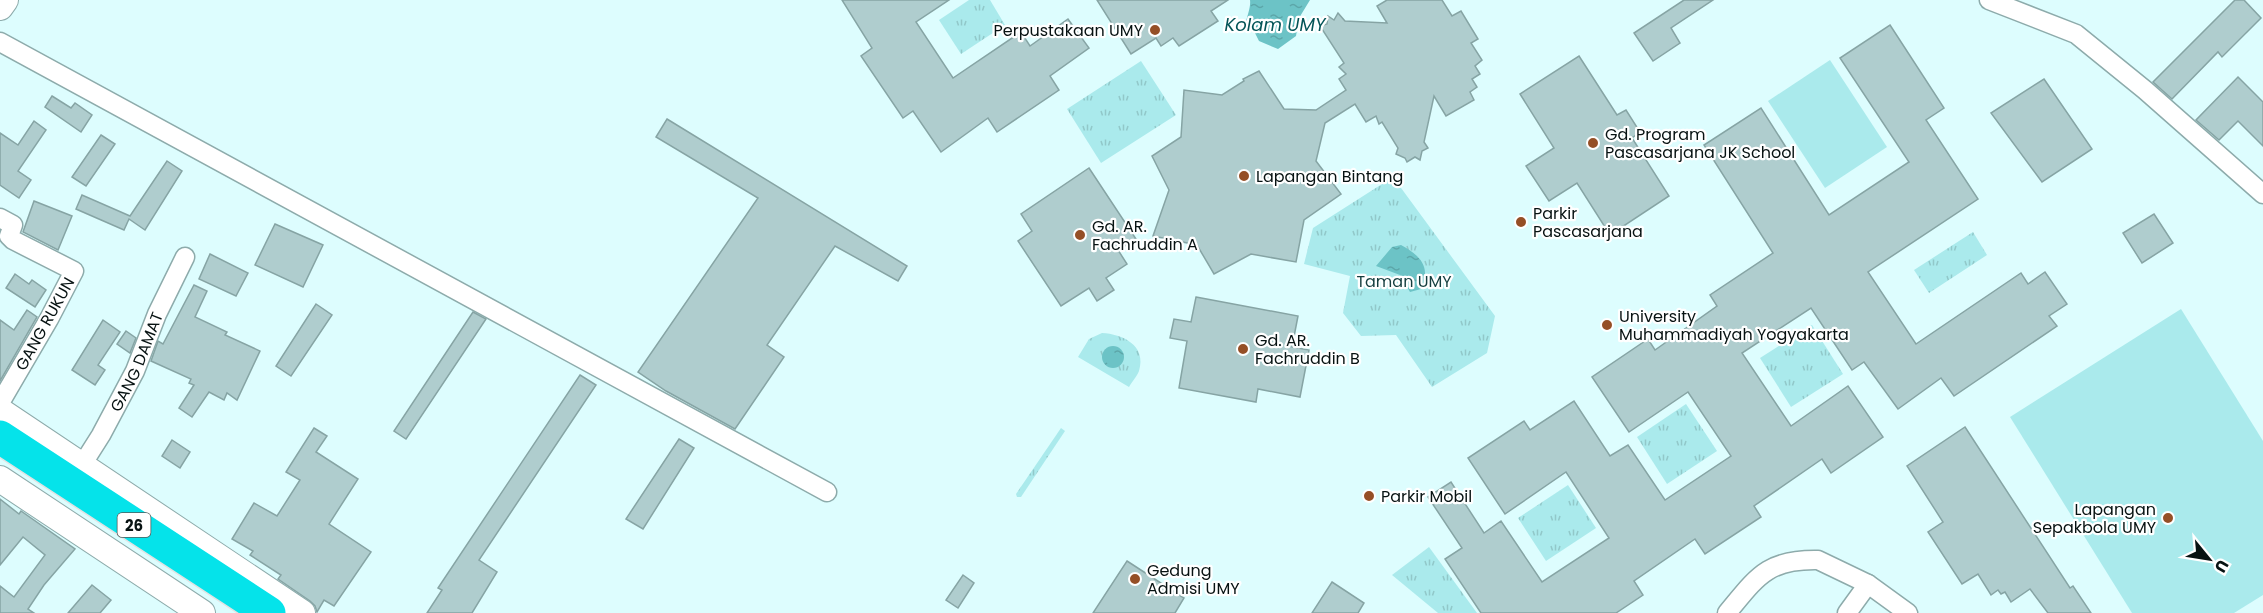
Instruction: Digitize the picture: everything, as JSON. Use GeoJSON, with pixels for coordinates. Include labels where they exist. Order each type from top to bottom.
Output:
{"type":"FeatureCollection","features":[{"type":"Feature","properties":{"kind":"highway","name":"26"},"geometry":{"type":"LineString","coordinates":[[11,443],[235,613]]}},
{"type":"Feature","properties":{"kind":"highway","name":"26"},"geometry":{"type":"LineString","coordinates":[[11,443],[269,613]]}},
{"type":"Feature","properties":{"kind":"street"},"geometry":{"type":"LineString","coordinates":[[0,7],[5,0]]}},
{"type":"Feature","properties":{"kind":"street"},"geometry":{"type":"LineString","coordinates":[[1989,0],[2076,34],[2145,90],[2263,194]]}},
{"type":"Feature","properties":{"kind":"street"},"geometry":{"type":"LineString","coordinates":[[0,42],[827,492]]}},
{"type":"Feature","properties":{"kind":"street","name":"GANG RUKUN"},"geometry":{"type":"LineString","coordinates":[[0,218],[13,225],[9,236],[13,240],[74,271],[49,320],[0,404]]}},
{"type":"Feature","properties":{"kind":"street","name":"GANG DAMAT"},"geometry":{"type":"LineString","coordinates":[[82,465],[101,435],[135,371],[158,314],[185,257]]}},
{"type":"Feature","properties":{"kind":"street"},"geometry":{"type":"LineString","coordinates":[[0,411],[11,443],[82,465],[302,613]]}},
{"type":"Feature","properties":{"kind":"street"},"geometry":{"type":"LineString","coordinates":[[0,479],[202,613]]}},
{"type":"Feature","properties":{"kind":"street"},"geometry":{"type":"LineString","coordinates":[[1727,613],[1764,572],[1792,561],[1818,560],[1868,584],[1908,613]]}},
{"type":"Feature","properties":{"kind":"street"},"geometry":{"type":"LineString","coordinates":[[1847,613],[1868,584]]}},
{"type":"Feature","properties":{"kind":"green space"},"geometry":{"type":"Polygon","coordinates":[[[969,0],[990,0],[1005,25],[961,54],[939,20],[969,0]]]}},
{"type":"Feature","properties":{"kind":"green space"},"geometry":{"type":"Polygon","coordinates":[[[1830,60],[1887,147],[1825,188],[1768,101],[1830,60]]]}},
{"type":"Feature","properties":{"kind":"green space"},"geometry":{"type":"Polygon","coordinates":[[[1141,61],[1176,115],[1101,163],[1067,109],[1141,61]]]}},
{"type":"Feature","properties":{"kind":"green space","name":"Taman UMY"},"geometry":{"type":"Polygon","coordinates":[[[1393,177],[1495,316],[1487,353],[1432,387],[1396,335],[1361,336],[1343,313],[1350,276],[1304,264],[1313,228],[1393,177]]]}},
{"type":"Feature","properties":{"kind":"green space"},"geometry":{"type":"Polygon","coordinates":[[[1973,232],[1987,255],[1929,293],[1914,270],[1973,232]]]}},
{"type":"Feature","properties":{"kind":"green space","name":"Lapangan Sepakbola UMY"},"geometry":{"type":"Polygon","coordinates":[[[2181,309],[2263,441],[2263,595],[2234,613],[2132,613],[2010,417],[2181,309]]]}},
{"type":"Feature","properties":{"kind":"green space"},"geometry":{"type":"Polygon","coordinates":[[[1812,325],[1843,374],[1791,407],[1760,358],[1812,325]]]}},
{"type":"Feature","properties":{"kind":"green space"},"geometry":{"type":"Polygon","coordinates":[[[1102,333],[1125,339],[1136,348],[1139,354],[1141,362],[1139,371],[1129,387],[1078,357],[1089,339],[1102,333]]]}},
{"type":"Feature","properties":{"kind":"green space"},"geometry":{"type":"Polygon","coordinates":[[[1686,404],[1717,451],[1667,484],[1637,437],[1686,404]]]}},
{"type":"Feature","properties":{"kind":"green space"},"geometry":{"type":"Polygon","coordinates":[[[1061,428],[1065,431],[1021,497],[1017,497],[1016,494],[1061,428]]]}},
{"type":"Feature","properties":{"kind":"green space"},"geometry":{"type":"Polygon","coordinates":[[[1568,485],[1596,528],[1546,561],[1518,518],[1568,485]]]}},
{"type":"Feature","properties":{"kind":"green space"},"geometry":{"type":"Polygon","coordinates":[[[1429,547],[1477,613],[1438,613],[1392,575],[1429,547]]]}},
{"type":"Feature","properties":{"kind":"water","name":"Kolam UMY"},"geometry":{"type":"Polygon","coordinates":[[[1250,0],[1310,0],[1299,18],[1296,36],[1278,49],[1259,41],[1253,29],[1246,23],[1250,0]]]}},
{"type":"Feature","properties":{"kind":"water"},"geometry":{"type":"Polygon","coordinates":[[[1401,245],[1422,262],[1425,274],[1421,289],[1410,292],[1400,275],[1376,266],[1392,247],[1401,245]]]}},
{"type":"Feature","properties":{"kind":"water"},"geometry":{"type":"Polygon","coordinates":[[[1113,346],[1121,349],[1124,357],[1121,365],[1113,368],[1105,365],[1102,357],[1105,349],[1113,346]]]}},
{"type":"Feature","properties":{"kind":"building"},"geometry":{"type":"Polygon","coordinates":[[[842,0],[949,0],[916,22],[953,78],[1021,32],[1030,46],[1068,19],[1089,48],[1050,76],[1059,90],[997,132],[988,118],[941,152],[913,111],[903,118],[861,56],[872,48],[842,0]]]}},
{"type":"Feature","properties":{"kind":"building","name":"Perpustakaan UMY"},"geometry":{"type":"Polygon","coordinates":[[[1097,0],[1228,0],[1211,11],[1218,21],[1179,46],[1173,38],[1161,46],[1156,38],[1131,54],[1097,0]]]}},
{"type":"Feature","properties":{"kind":"building","name":"Lapangan Bintang"},"geometry":{"type":"Polygon","coordinates":[[[1387,0],[1442,0],[1452,16],[1461,11],[1478,39],[1471,43],[1482,60],[1475,66],[1480,74],[1472,79],[1477,87],[1470,92],[1474,100],[1446,116],[1434,96],[1424,142],[1428,148],[1422,151],[1420,160],[1415,157],[1407,162],[1405,158],[1396,154],[1398,148],[1382,122],[1379,124],[1376,116],[1366,122],[1355,104],[1325,123],[1316,161],[1341,194],[1304,220],[1296,262],[1251,254],[1214,274],[1197,245],[1153,236],[1169,190],[1152,156],[1181,137],[1184,90],[1222,95],[1244,81],[1243,79],[1259,71],[1284,109],[1316,110],[1346,90],[1339,79],[1346,74],[1339,67],[1344,63],[1320,26],[1327,24],[1328,16],[1334,20],[1338,13],[1345,21],[1387,23],[1377,6],[1387,0]]]}},
{"type":"Feature","properties":{"kind":"building"},"geometry":{"type":"Polygon","coordinates":[[[1684,0],[1713,0],[1671,28],[1680,43],[1653,61],[1634,33],[1684,0]]]}},
{"type":"Feature","properties":{"kind":"building"},"geometry":{"type":"Polygon","coordinates":[[[2235,0],[2244,0],[2261,18],[2222,57],[2218,52],[2172,99],[2153,82],[2235,0]]]}},
{"type":"Feature","properties":{"kind":"building"},"geometry":{"type":"Polygon","coordinates":[[[1890,25],[1944,108],[1926,120],[1978,199],[1868,272],[1916,344],[2021,273],[2028,284],[2045,272],[2067,304],[2049,316],[2057,326],[1954,396],[1941,378],[1898,409],[1864,362],[1852,370],[1811,308],[1742,353],[1791,426],[1848,386],[1883,437],[1831,473],[1822,459],[1754,506],[1761,517],[1705,554],[1695,539],[1634,581],[1643,595],[1616,613],[1481,613],[1445,559],[1462,548],[1428,497],[1451,482],[1484,533],[1501,521],[1542,582],[1609,538],[1566,472],[1505,514],[1468,458],[1524,421],[1530,430],[1574,401],[1610,456],[1628,445],[1665,500],[1731,456],[1688,392],[1629,432],[1592,377],[1648,339],[1655,350],[1717,306],[1710,295],[1773,253],[1704,145],[1761,108],[1829,215],[1909,162],[1840,58],[1890,25]]]}},
{"type":"Feature","properties":{"kind":"building","name":"Gd. Program Pascasarjana JK School"},"geometry":{"type":"Polygon","coordinates":[[[1579,56],[1617,115],[1626,110],[1640,132],[1632,138],[1669,196],[1610,235],[1577,183],[1549,201],[1526,166],[1554,148],[1520,94],[1579,56]]]}},
{"type":"Feature","properties":{"kind":"building"},"geometry":{"type":"Polygon","coordinates":[[[2238,77],[2263,102],[2263,146],[2238,121],[2219,140],[2196,120],[2238,77]]]}},
{"type":"Feature","properties":{"kind":"building"},"geometry":{"type":"Polygon","coordinates":[[[2044,79],[2092,149],[2042,182],[1991,113],[2044,79]]]}},
{"type":"Feature","properties":{"kind":"building"},"geometry":{"type":"Polygon","coordinates":[[[52,96],[71,108],[75,103],[92,115],[81,132],[45,107],[52,96]]]}},
{"type":"Feature","properties":{"kind":"building"},"geometry":{"type":"Polygon","coordinates":[[[667,119],[907,266],[898,281],[835,246],[767,345],[784,357],[735,429],[666,391],[638,372],[758,198],[656,137],[667,119]]]}},
{"type":"Feature","properties":{"kind":"building"},"geometry":{"type":"Polygon","coordinates":[[[34,121],[46,130],[18,171],[31,180],[19,198],[0,185],[0,133],[18,145],[34,121]]]}},
{"type":"Feature","properties":{"kind":"building"},"geometry":{"type":"Polygon","coordinates":[[[101,135],[115,144],[86,186],[72,177],[101,135]]]}},
{"type":"Feature","properties":{"kind":"building"},"geometry":{"type":"Polygon","coordinates":[[[167,161],[182,171],[145,230],[129,219],[124,230],[76,209],[82,195],[130,216],[167,161]]]}},
{"type":"Feature","properties":{"kind":"building","name":"Gd. AR. Fachruddin A"},"geometry":{"type":"Polygon","coordinates":[[[1089,168],[1136,239],[1118,250],[1127,264],[1106,278],[1114,290],[1097,301],[1089,288],[1061,306],[1018,241],[1032,231],[1021,214],[1089,168]]]}},
{"type":"Feature","properties":{"kind":"building"},"geometry":{"type":"Polygon","coordinates":[[[34,201],[72,216],[58,250],[23,232],[34,201]]]}},
{"type":"Feature","properties":{"kind":"building"},"geometry":{"type":"Polygon","coordinates":[[[2154,214],[2173,243],[2142,263],[2123,233],[2154,214]]]}},
{"type":"Feature","properties":{"kind":"building"},"geometry":{"type":"Polygon","coordinates":[[[275,224],[323,245],[303,287],[255,265],[275,224]]]}},
{"type":"Feature","properties":{"kind":"building"},"geometry":{"type":"Polygon","coordinates":[[[210,254],[248,273],[236,296],[199,279],[210,254]]]}},
{"type":"Feature","properties":{"kind":"building"},"geometry":{"type":"Polygon","coordinates":[[[15,274],[29,284],[32,280],[46,290],[35,307],[6,288],[15,274]]]}},
{"type":"Feature","properties":{"kind":"building"},"geometry":{"type":"Polygon","coordinates":[[[194,285],[207,291],[195,317],[227,332],[225,335],[260,351],[237,400],[227,393],[224,400],[209,392],[192,417],[179,408],[194,385],[189,383],[191,379],[151,361],[158,341],[163,344],[194,285]]]}},
{"type":"Feature","properties":{"kind":"building","name":"Gd. AR. Fachruddin B"},"geometry":{"type":"Polygon","coordinates":[[[1196,297],[1298,316],[1292,347],[1309,350],[1300,397],[1258,389],[1256,402],[1179,388],[1187,341],[1170,338],[1174,319],[1191,322],[1196,297]]]}},
{"type":"Feature","properties":{"kind":"building"},"geometry":{"type":"Polygon","coordinates":[[[316,304],[332,315],[291,376],[276,366],[316,304]]]}},
{"type":"Feature","properties":{"kind":"building"},"geometry":{"type":"Polygon","coordinates":[[[27,310],[37,317],[0,381],[0,320],[14,330],[27,310]]]}},
{"type":"Feature","properties":{"kind":"building"},"geometry":{"type":"Polygon","coordinates":[[[473,312],[486,319],[406,439],[394,431],[473,312]]]}},
{"type":"Feature","properties":{"kind":"building"},"geometry":{"type":"Polygon","coordinates":[[[103,320],[120,332],[98,365],[105,370],[95,385],[72,370],[103,320]]]}},
{"type":"Feature","properties":{"kind":"building"},"geometry":{"type":"Polygon","coordinates":[[[126,331],[136,338],[130,353],[117,344],[126,331]]]}},
{"type":"Feature","properties":{"kind":"building"},"geometry":{"type":"Polygon","coordinates":[[[580,375],[596,385],[479,560],[497,572],[472,613],[427,613],[442,590],[438,588],[580,375]]]}},
{"type":"Feature","properties":{"kind":"building"},"geometry":{"type":"Polygon","coordinates":[[[1965,427],[2070,588],[2073,586],[2091,613],[2048,613],[2030,589],[2011,602],[2005,592],[2001,594],[1998,590],[1991,595],[1978,574],[1962,584],[1928,532],[1943,522],[1907,466],[1965,427]]]}},
{"type":"Feature","properties":{"kind":"building"},"geometry":{"type":"Polygon","coordinates":[[[314,428],[327,436],[316,452],[358,479],[329,524],[371,552],[334,606],[324,600],[317,612],[310,601],[278,579],[281,575],[250,555],[253,551],[232,539],[254,503],[277,516],[300,480],[286,472],[314,428]]]}},
{"type":"Feature","properties":{"kind":"building"},"geometry":{"type":"Polygon","coordinates":[[[679,439],[694,448],[643,529],[626,519],[679,439]]]}},
{"type":"Feature","properties":{"kind":"building"},"geometry":{"type":"Polygon","coordinates":[[[172,440],[190,452],[180,468],[162,456],[172,440]]]}},
{"type":"Feature","properties":{"kind":"building"},"geometry":{"type":"Polygon","coordinates":[[[0,499],[19,514],[21,511],[75,549],[44,585],[28,609],[34,613],[0,613],[0,586],[14,597],[45,555],[23,537],[0,565],[0,499]]]}},
{"type":"Feature","properties":{"kind":"building","name":"Gedung Admisi UMY"},"geometry":{"type":"Polygon","coordinates":[[[1127,561],[1184,598],[1175,613],[1093,613],[1127,561]]]}},
{"type":"Feature","properties":{"kind":"building"},"geometry":{"type":"Polygon","coordinates":[[[963,575],[974,583],[958,608],[946,600],[963,575]]]}},
{"type":"Feature","properties":{"kind":"building"},"geometry":{"type":"Polygon","coordinates":[[[1332,582],[1364,603],[1358,613],[1312,613],[1332,582]]]}},
{"type":"Feature","properties":{"kind":"building"},"geometry":{"type":"Polygon","coordinates":[[[92,585],[111,600],[100,613],[68,613],[92,585]]]}},
{"type":"Feature","properties":{"kind":"place","name":"Perpustakaan UMY"},"geometry":{"type":"Point","coordinates":[1155,30]}},
{"type":"Feature","properties":{"kind":"place","name":"Gd. Program Pascasarjana JK School"},"geometry":{"type":"Point","coordinates":[1593,143]}},
{"type":"Feature","properties":{"kind":"place","name":"Lapangan Bintang"},"geometry":{"type":"Point","coordinates":[1244,176]}},
{"type":"Feature","properties":{"kind":"place","name":"Parkir Pascasarjana"},"geometry":{"type":"Point","coordinates":[1521,222]}},
{"type":"Feature","properties":{"kind":"place","name":"Gd. AR. Fachruddin A"},"geometry":{"type":"Point","coordinates":[1080,235]}},
{"type":"Feature","properties":{"kind":"place","name":"University Muhammadiyah Yogyakarta"},"geometry":{"type":"Point","coordinates":[1607,325]}},
{"type":"Feature","properties":{"kind":"place","name":"Gd. AR. Fachruddin B"},"geometry":{"type":"Point","coordinates":[1243,349]}},
{"type":"Feature","properties":{"kind":"place","name":"Parkir Mobil"},"geometry":{"type":"Point","coordinates":[1369,496]}},
{"type":"Feature","properties":{"kind":"place","name":"Lapangan Sepakbola UMY"},"geometry":{"type":"Point","coordinates":[2168,518]}},
{"type":"Feature","properties":{"kind":"place","name":"Gedung Admisi UMY"},"geometry":{"type":"Point","coordinates":[1135,579]}}]}
